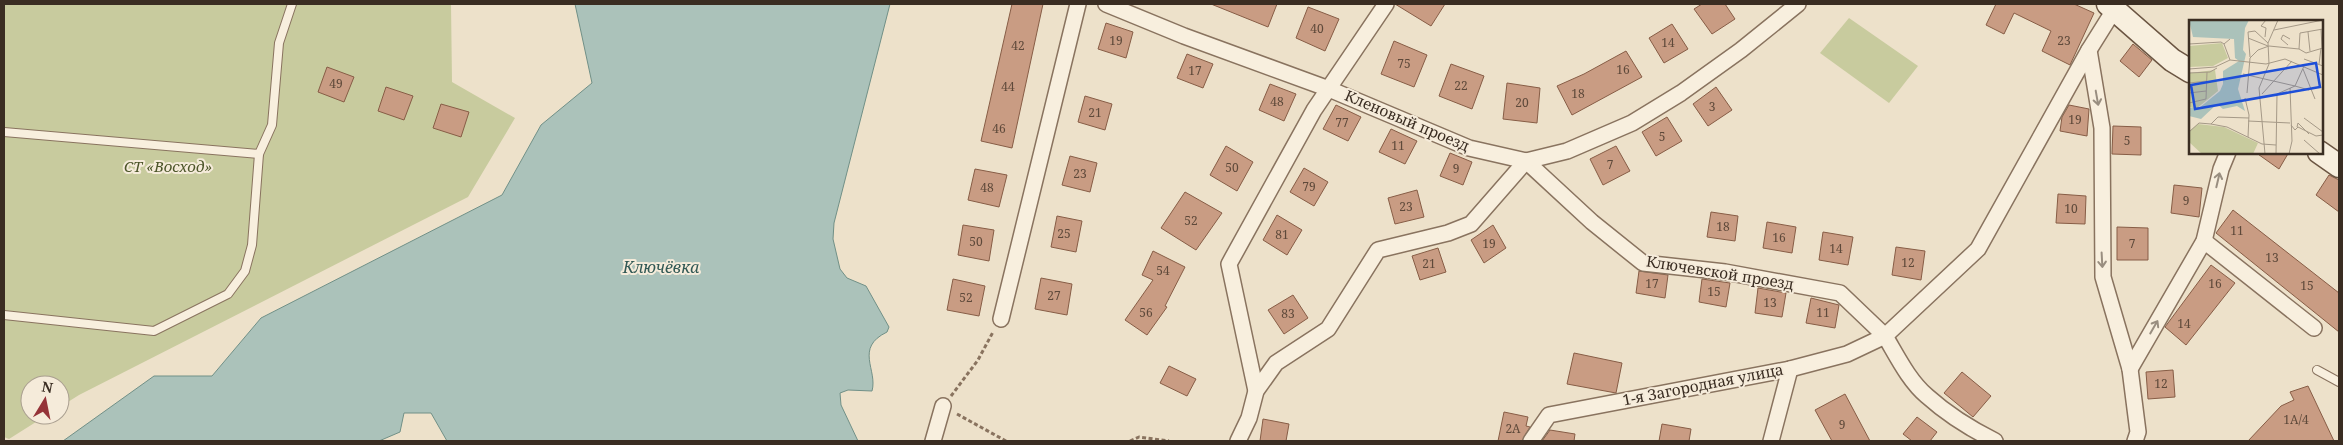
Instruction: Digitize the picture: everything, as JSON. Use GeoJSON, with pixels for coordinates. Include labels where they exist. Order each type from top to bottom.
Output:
{"type":"FeatureCollection","features":[{"type":"Feature","properties":{"kind":"street"},"geometry":{"type":"LineString","coordinates":[[1001,319],[1078,4]]}},
{"type":"Feature","properties":{"kind":"street","name":"Кленовый проезд"},"geometry":{"type":"LineString","coordinates":[[1106,4],[1184,36],[1329,89],[1469,148],[1526,161],[1567,151],[1632,123],[1681,93],[1741,50],[1798,4]]}},
{"type":"Feature","properties":{"kind":"street"},"geometry":{"type":"LineString","coordinates":[[1256,391],[1229,264],[1314,110],[1386,4]]}},
{"type":"Feature","properties":{"kind":"street"},"geometry":{"type":"LineString","coordinates":[[1885,336],[1978,248],[2089,50],[2111,7],[2172,60],[2189,70]]}},
{"type":"Feature","properties":{"kind":"street"},"geometry":{"type":"LineString","coordinates":[[2089,50],[2102,128],[2103,277],[2130,369],[2138,432],[2135,441]]}},
{"type":"Feature","properties":{"kind":"street"},"geometry":{"type":"LineString","coordinates":[[2130,369],[2204,241],[2221,169],[2227,154]]}},
{"type":"Feature","properties":{"kind":"street"},"geometry":{"type":"LineString","coordinates":[[2321,154],[2339,166]]}},
{"type":"Feature","properties":{"kind":"street"},"geometry":{"type":"LineString","coordinates":[[1238,441],[1249,418],[1256,391],[1276,363],[1328,330],[1378,250],[1448,233],[1471,224],[1526,161]]}},
{"type":"Feature","properties":{"kind":"street","name":"Ключевской проезд"},"geometry":{"type":"LineString","coordinates":[[1526,161],[1592,222],[1644,263],[1725,272],[1840,293],[1885,336],[1903,366],[1926,396],[1953,416],[1995,441]]}},
{"type":"Feature","properties":{"kind":"street"},"geometry":{"type":"LineString","coordinates":[[2204,241],[2314,328]]}},
{"type":"Feature","properties":{"kind":"street","name":"1-я Загородная улица"},"geometry":{"type":"LineString","coordinates":[[1530,441],[1549,415],[1790,369],[1847,354],[1885,336]]}},
{"type":"Feature","properties":{"kind":"street"},"geometry":{"type":"LineString","coordinates":[[1771,441],[1790,369]]}},
{"type":"Feature","properties":{"kind":"street"},"geometry":{"type":"LineString","coordinates":[[933,441],[943,406]]}},
{"type":"Feature","properties":{"kind":"lane"},"geometry":{"type":"LineString","coordinates":[[4,316],[154,331],[228,294],[245,272],[252,245],[259,154],[272,125],[279,43],[292,4]]}},
{"type":"Feature","properties":{"kind":"lane"},"geometry":{"type":"LineString","coordinates":[[4,132],[259,154]]}},
{"type":"Feature","properties":{"kind":"lane"},"geometry":{"type":"LineString","coordinates":[[2317,370],[2339,382]]}},
{"type":"Feature","properties":{"kind":"path"},"geometry":{"type":"LineString","coordinates":[[1001,319],[978,360],[943,406],[1006,441]]}},
{"type":"Feature","properties":{"kind":"path"},"geometry":{"type":"LineString","coordinates":[[1130,441],[1139,437],[1169,441]]}},
{"type":"Feature","properties":{"kind":"green space","name":"СТ «Восход»"},"geometry":{"type":"Polygon","coordinates":[[[4,4],[451,4],[452,82],[515,118],[468,197],[70,401],[70,375],[20,375],[20,425],[31,425],[9,439],[4,437],[4,4]]]}},
{"type":"Feature","properties":{"kind":"green space"},"geometry":{"type":"Polygon","coordinates":[[[1849,18],[1918,66],[1889,103],[1820,53],[1849,18]]]}},
{"type":"Feature","properties":{"kind":"water","name":"Ключёвка"},"geometry":{"type":"Polygon","coordinates":[[[575,4],[890,4],[834,223],[833,239],[840,269],[847,278],[866,286],[889,327],[887,332],[877,338],[869,352],[873,383],[872,391],[848,390],[840,393],[841,405],[858,441],[447,441],[431,413],[404,413],[400,432],[379,441],[63,441],[154,376],[212,376],[261,318],[502,195],[541,125],[592,83],[575,4]]]}},
{"type":"Feature","properties":{"kind":"building"},"geometry":{"type":"Polygon","coordinates":[[[1012,4],[1043,4],[1012,148],[981,141],[1012,4]]]}},
{"type":"Feature","properties":{"kind":"building"},"geometry":{"type":"Polygon","coordinates":[[[1211,4],[1277,4],[1268,27],[1211,4]]]}},
{"type":"Feature","properties":{"kind":"building"},"geometry":{"type":"Polygon","coordinates":[[[1395,4],[1445,4],[1431,26],[1395,4]]]}},
{"type":"Feature","properties":{"kind":"building"},"geometry":{"type":"Polygon","coordinates":[[[1702,4],[1725,4],[1735,19],[1712,34],[1694,9],[1702,4]]]}},
{"type":"Feature","properties":{"kind":"building"},"geometry":{"type":"Polygon","coordinates":[[[1996,4],[2074,4],[2094,13],[2070,65],[2042,51],[2051,31],[2014,13],[2004,34],[1986,25],[1996,4]]]}},
{"type":"Feature","properties":{"kind":"building"},"geometry":{"type":"Polygon","coordinates":[[[1308,7],[1339,19],[1325,51],[1296,38],[1308,7]]]}},
{"type":"Feature","properties":{"kind":"building"},"geometry":{"type":"Polygon","coordinates":[[[1106,23],[1133,32],[1126,58],[1098,49],[1106,23]]]}},
{"type":"Feature","properties":{"kind":"building"},"geometry":{"type":"Polygon","coordinates":[[[1672,24],[1688,49],[1664,63],[1649,38],[1672,24]]]}},
{"type":"Feature","properties":{"kind":"building"},"geometry":{"type":"Polygon","coordinates":[[[1394,41],[1427,55],[1414,87],[1381,74],[1394,41]]]}},
{"type":"Feature","properties":{"kind":"building"},"geometry":{"type":"Polygon","coordinates":[[[2133,44],[2152,60],[2139,77],[2120,61],[2133,44]]]}},
{"type":"Feature","properties":{"kind":"building"},"geometry":{"type":"Polygon","coordinates":[[[1626,51],[1642,77],[1572,115],[1557,86],[1584,74],[1626,51]]]}},
{"type":"Feature","properties":{"kind":"building"},"geometry":{"type":"Polygon","coordinates":[[[1187,54],[1213,64],[1203,88],[1177,78],[1187,54]]]}},
{"type":"Feature","properties":{"kind":"building"},"geometry":{"type":"Polygon","coordinates":[[[1451,64],[1484,76],[1472,109],[1439,96],[1451,64]]]}},
{"type":"Feature","properties":{"kind":"building"},"geometry":{"type":"Polygon","coordinates":[[[327,67],[354,77],[344,102],[318,92],[327,67]]]}},
{"type":"Feature","properties":{"kind":"building"},"geometry":{"type":"Polygon","coordinates":[[[1507,83],[1540,88],[1537,123],[1503,119],[1507,83]]]}},
{"type":"Feature","properties":{"kind":"building"},"geometry":{"type":"Polygon","coordinates":[[[1270,84],[1296,94],[1284,121],[1259,110],[1270,84]]]}},
{"type":"Feature","properties":{"kind":"building"},"geometry":{"type":"Polygon","coordinates":[[[386,87],[413,96],[404,120],[378,111],[386,87]]]}},
{"type":"Feature","properties":{"kind":"building"},"geometry":{"type":"Polygon","coordinates":[[[1716,87],[1732,110],[1708,126],[1693,104],[1716,87]]]}},
{"type":"Feature","properties":{"kind":"building"},"geometry":{"type":"Polygon","coordinates":[[[1085,96],[1112,104],[1105,130],[1078,122],[1085,96]]]}},
{"type":"Feature","properties":{"kind":"building"},"geometry":{"type":"Polygon","coordinates":[[[441,104],[469,112],[461,137],[433,128],[441,104]]]}},
{"type":"Feature","properties":{"kind":"building"},"geometry":{"type":"Polygon","coordinates":[[[1336,105],[1361,117],[1348,141],[1323,129],[1336,105]]]}},
{"type":"Feature","properties":{"kind":"building"},"geometry":{"type":"Polygon","coordinates":[[[2069,105],[2089,109],[2087,136],[2060,131],[2062,117],[2069,105]]]}},
{"type":"Feature","properties":{"kind":"building"},"geometry":{"type":"Polygon","coordinates":[[[1667,117],[1682,141],[1656,156],[1642,132],[1667,117]]]}},
{"type":"Feature","properties":{"kind":"building"},"geometry":{"type":"Polygon","coordinates":[[[2113,126],[2141,127],[2141,155],[2112,154],[2113,126]]]}},
{"type":"Feature","properties":{"kind":"building"},"geometry":{"type":"Polygon","coordinates":[[[1391,129],[1417,141],[1405,164],[1379,152],[1391,129]]]}},
{"type":"Feature","properties":{"kind":"building"},"geometry":{"type":"Polygon","coordinates":[[[1226,146],[1253,162],[1237,191],[1210,175],[1226,146]]]}},
{"type":"Feature","properties":{"kind":"building"},"geometry":{"type":"Polygon","coordinates":[[[1616,146],[1630,171],[1603,185],[1590,159],[1616,146]]]}},
{"type":"Feature","properties":{"kind":"building"},"geometry":{"type":"Polygon","coordinates":[[[1450,153],[1472,162],[1463,185],[1440,176],[1450,153]]]}},
{"type":"Feature","properties":{"kind":"building"},"geometry":{"type":"Polygon","coordinates":[[[2258,154],[2288,154],[2279,169],[2258,154]]]}},
{"type":"Feature","properties":{"kind":"building"},"geometry":{"type":"Polygon","coordinates":[[[1070,156],[1097,163],[1090,192],[1062,185],[1070,156]]]}},
{"type":"Feature","properties":{"kind":"building"},"geometry":{"type":"Polygon","coordinates":[[[1304,168],[1328,182],[1314,206],[1290,192],[1304,168]]]}},
{"type":"Feature","properties":{"kind":"building"},"geometry":{"type":"Polygon","coordinates":[[[975,169],[1007,175],[999,207],[968,200],[975,169]]]}},
{"type":"Feature","properties":{"kind":"building"},"geometry":{"type":"Polygon","coordinates":[[[2329,175],[2339,180],[2339,212],[2316,195],[2329,175]]]}},
{"type":"Feature","properties":{"kind":"building"},"geometry":{"type":"Polygon","coordinates":[[[2174,185],[2202,188],[2199,217],[2171,213],[2174,185]]]}},
{"type":"Feature","properties":{"kind":"building"},"geometry":{"type":"Polygon","coordinates":[[[1417,190],[1424,217],[1395,224],[1388,198],[1417,190]]]}},
{"type":"Feature","properties":{"kind":"building"},"geometry":{"type":"Polygon","coordinates":[[[1185,192],[1222,213],[1196,250],[1161,228],[1185,192]]]}},
{"type":"Feature","properties":{"kind":"building"},"geometry":{"type":"Polygon","coordinates":[[[2058,194],[2086,196],[2085,224],[2056,223],[2058,194]]]}},
{"type":"Feature","properties":{"kind":"building"},"geometry":{"type":"Polygon","coordinates":[[[2233,210],[2339,293],[2339,332],[2216,233],[2233,210]]]}},
{"type":"Feature","properties":{"kind":"building"},"geometry":{"type":"Polygon","coordinates":[[[1711,212],[1738,216],[1735,241],[1707,237],[1711,212]]]}},
{"type":"Feature","properties":{"kind":"building"},"geometry":{"type":"Polygon","coordinates":[[[1277,215],[1302,230],[1287,255],[1263,240],[1277,215]]]}},
{"type":"Feature","properties":{"kind":"building"},"geometry":{"type":"Polygon","coordinates":[[[1057,216],[1082,221],[1076,252],[1051,247],[1057,216]]]}},
{"type":"Feature","properties":{"kind":"building"},"geometry":{"type":"Polygon","coordinates":[[[1767,222],[1796,227],[1792,253],[1763,248],[1767,222]]]}},
{"type":"Feature","properties":{"kind":"building"},"geometry":{"type":"Polygon","coordinates":[[[963,225],[994,230],[989,261],[958,255],[963,225]]]}},
{"type":"Feature","properties":{"kind":"building"},"geometry":{"type":"Polygon","coordinates":[[[1493,225],[1506,248],[1484,263],[1471,240],[1493,225]]]}},
{"type":"Feature","properties":{"kind":"building"},"geometry":{"type":"Polygon","coordinates":[[[2117,227],[2148,228],[2148,260],[2117,260],[2117,227]]]}},
{"type":"Feature","properties":{"kind":"building"},"geometry":{"type":"Polygon","coordinates":[[[1823,232],[1853,237],[1848,265],[1819,260],[1823,232]]]}},
{"type":"Feature","properties":{"kind":"building"},"geometry":{"type":"Polygon","coordinates":[[[1896,247],[1925,251],[1921,280],[1892,275],[1896,247]]]}},
{"type":"Feature","properties":{"kind":"building"},"geometry":{"type":"Polygon","coordinates":[[[1438,248],[1446,272],[1420,280],[1412,256],[1438,248]]]}},
{"type":"Feature","properties":{"kind":"building"},"geometry":{"type":"Polygon","coordinates":[[[1153,251],[1185,267],[1165,306],[1167,307],[1147,335],[1125,320],[1153,280],[1142,275],[1153,251]]]}},
{"type":"Feature","properties":{"kind":"building"},"geometry":{"type":"Polygon","coordinates":[[[2211,265],[2235,283],[2186,345],[2165,327],[2211,265]]]}},
{"type":"Feature","properties":{"kind":"building"},"geometry":{"type":"Polygon","coordinates":[[[1639,271],[1668,275],[1665,298],[1636,293],[1639,271]]]}},
{"type":"Feature","properties":{"kind":"building"},"geometry":{"type":"Polygon","coordinates":[[[1041,278],[1072,284],[1067,315],[1035,309],[1041,278]]]}},
{"type":"Feature","properties":{"kind":"building"},"geometry":{"type":"Polygon","coordinates":[[[953,279],[985,286],[979,316],[947,310],[953,279]]]}},
{"type":"Feature","properties":{"kind":"building"},"geometry":{"type":"Polygon","coordinates":[[[1702,279],[1730,283],[1726,307],[1699,302],[1702,279]]]}},
{"type":"Feature","properties":{"kind":"building"},"geometry":{"type":"Polygon","coordinates":[[[1758,288],[1786,293],[1782,317],[1755,313],[1758,288]]]}},
{"type":"Feature","properties":{"kind":"building"},"geometry":{"type":"Polygon","coordinates":[[[1293,295],[1308,318],[1284,334],[1268,310],[1293,295]]]}},
{"type":"Feature","properties":{"kind":"building"},"geometry":{"type":"Polygon","coordinates":[[[1811,298],[1839,305],[1835,328],[1806,323],[1811,298]]]}},
{"type":"Feature","properties":{"kind":"building"},"geometry":{"type":"Polygon","coordinates":[[[1574,353],[1622,363],[1616,393],[1567,384],[1574,353]]]}},
{"type":"Feature","properties":{"kind":"building"},"geometry":{"type":"Polygon","coordinates":[[[1169,366],[1196,379],[1187,396],[1160,383],[1169,366]]]}},
{"type":"Feature","properties":{"kind":"building"},"geometry":{"type":"Polygon","coordinates":[[[2173,370],[2175,397],[2148,399],[2146,372],[2173,370]]]}},
{"type":"Feature","properties":{"kind":"building"},"geometry":{"type":"Polygon","coordinates":[[[1962,372],[1991,396],[1973,417],[1944,393],[1962,372]]]}},
{"type":"Feature","properties":{"kind":"building"},"geometry":{"type":"Polygon","coordinates":[[[2308,386],[2334,441],[2248,441],[2281,406],[2294,400],[2290,392],[2308,386]]]}},
{"type":"Feature","properties":{"kind":"building"},"geometry":{"type":"Polygon","coordinates":[[[1845,394],[1870,441],[1832,441],[1815,410],[1845,394]]]}},
{"type":"Feature","properties":{"kind":"building"},"geometry":{"type":"Polygon","coordinates":[[[1504,412],[1528,417],[1526,426],[1530,427],[1522,441],[1498,441],[1504,412]]]}},
{"type":"Feature","properties":{"kind":"building"},"geometry":{"type":"Polygon","coordinates":[[[1917,417],[1937,432],[1930,441],[1912,441],[1903,434],[1917,417]]]}},
{"type":"Feature","properties":{"kind":"building"},"geometry":{"type":"Polygon","coordinates":[[[1263,419],[1289,424],[1286,441],[1260,441],[1263,419]]]}},
{"type":"Feature","properties":{"kind":"building"},"geometry":{"type":"Polygon","coordinates":[[[1662,424],[1691,429],[1689,441],[1659,441],[1662,424]]]}},
{"type":"Feature","properties":{"kind":"building"},"geometry":{"type":"Polygon","coordinates":[[[1550,430],[1575,434],[1574,441],[1542,441],[1550,430]]]}}]}
